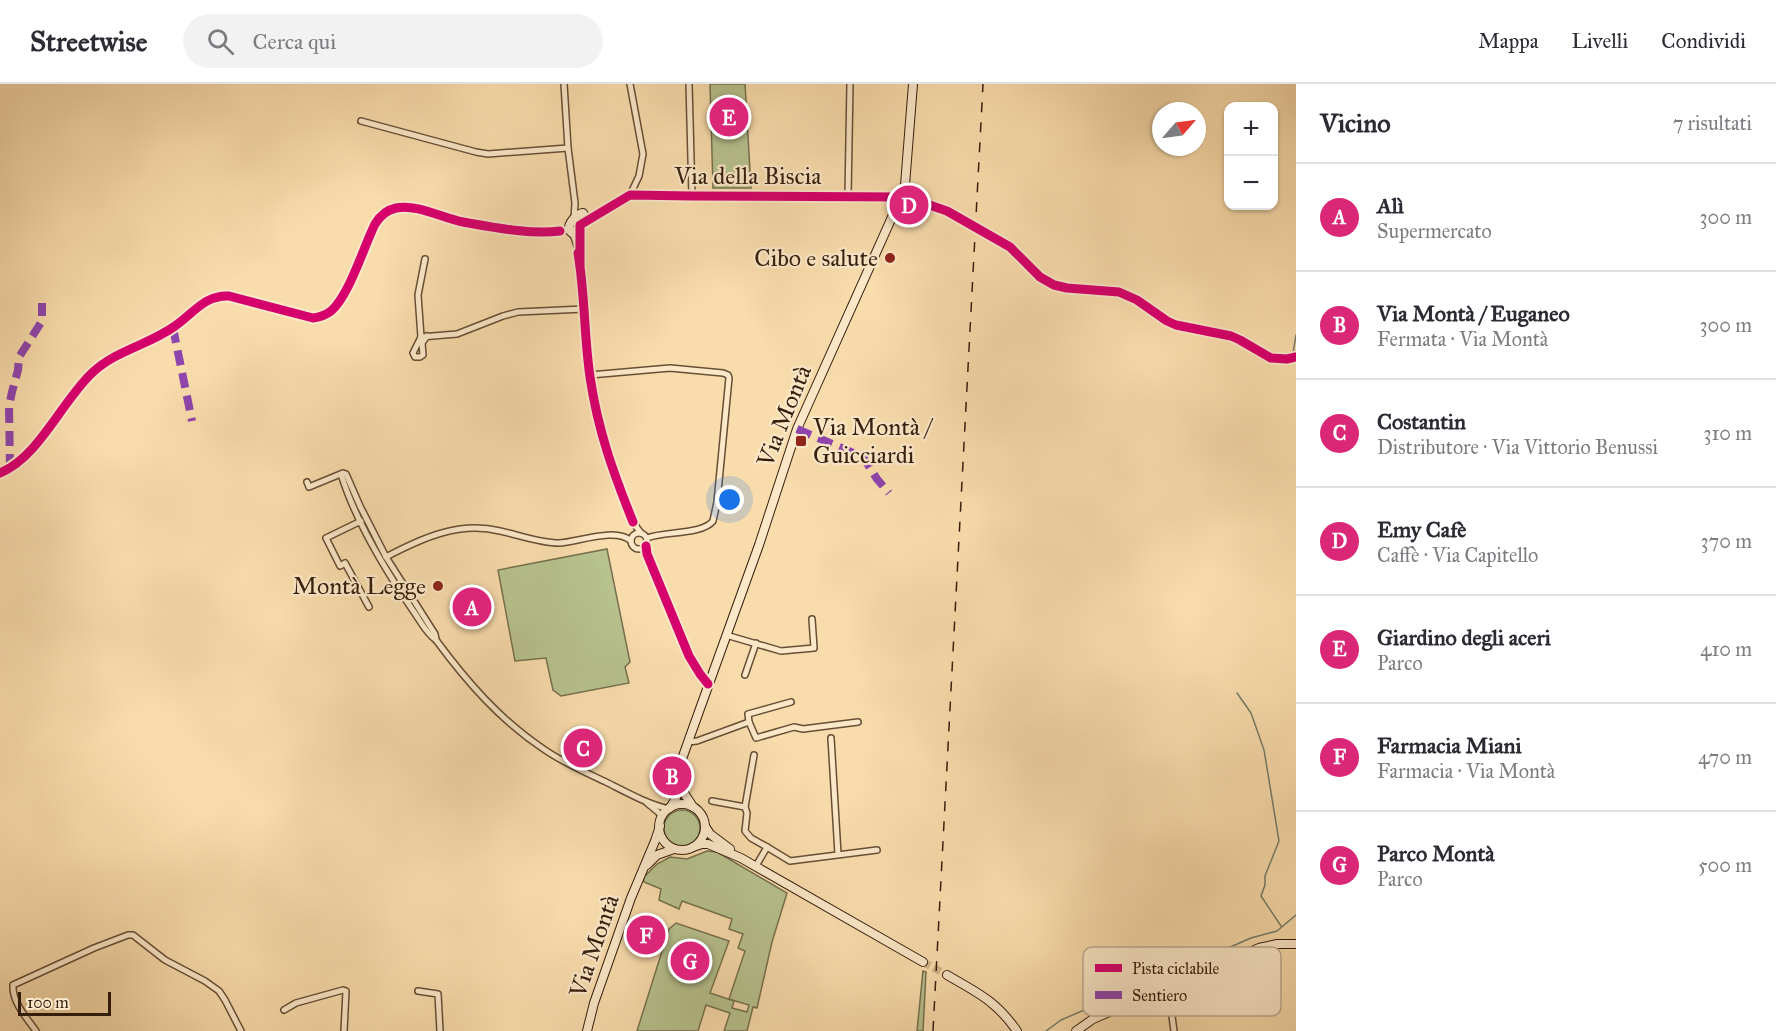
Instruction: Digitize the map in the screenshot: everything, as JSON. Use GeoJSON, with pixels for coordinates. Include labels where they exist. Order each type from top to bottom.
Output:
{"type":"FeatureCollection","features":[{"type":"Feature","properties":{"kind":"main road","name":"Via Montà"},"geometry":{"type":"LineString","coordinates":[[586,1031],[640,873],[661,822],[676,798],[681,763],[688,741],[796,429],[902,197],[913,84]]}},
{"type":"Feature","properties":{"kind":"main road","name":"Via della Biscia"},"geometry":{"type":"LineString","coordinates":[[630,195],[902,197]]}},
{"type":"Feature","properties":{"kind":"main road"},"geometry":{"type":"LineString","coordinates":[[580,225],[630,195]]}},
{"type":"Feature","properties":{"kind":"main road"},"geometry":{"type":"LineString","coordinates":[[583,214],[585,218],[576,231],[571,228],[578,215],[583,214],[600,214]]}},
{"type":"Feature","properties":{"kind":"main road","name":"Via Montà"},"geometry":{"type":"LineString","coordinates":[[681,763],[684,793],[699,812],[710,834],[741,858]]}},
{"type":"Feature","properties":{"kind":"main road"},"geometry":{"type":"LineString","coordinates":[[670,808],[682,804],[693,807]]}},
{"type":"Feature","properties":{"kind":"main road"},"geometry":{"type":"LineString","coordinates":[[661,822],[662,837],[674,849]]}},
{"type":"Feature","properties":{"kind":"main road"},"geometry":{"type":"LineString","coordinates":[[693,847],[703,836],[705,826]]}},
{"type":"Feature","properties":{"kind":"main road","name":"Via Montà"},"geometry":{"type":"LineString","coordinates":[[640,873],[657,855],[702,844],[708,844],[741,858]]}},
{"type":"Feature","properties":{"kind":"main road"},"geometry":{"type":"LineString","coordinates":[[741,858],[923,962]]}},
{"type":"Feature","properties":{"kind":"main road"},"geometry":{"type":"LineString","coordinates":[[1264,947],[1296,944]]}},
{"type":"Feature","properties":{"kind":"main road"},"geometry":{"type":"LineString","coordinates":[[947,975],[989,999],[1017,1031]]}},
{"type":"Feature","properties":{"kind":"main road"},"geometry":{"type":"LineString","coordinates":[[1076,1031],[1100,1016]]}},
{"type":"Feature","properties":{"kind":"street"},"geometry":{"type":"LineString","coordinates":[[564,84],[568,148],[575,203],[571,228],[580,264]]}},
{"type":"Feature","properties":{"kind":"street"},"geometry":{"type":"LineString","coordinates":[[630,84],[643,154],[639,176],[630,195]]}},
{"type":"Feature","properties":{"kind":"street"},"geometry":{"type":"LineString","coordinates":[[689,84],[692,196]]}},
{"type":"Feature","properties":{"kind":"street"},"geometry":{"type":"LineString","coordinates":[[848,196],[850,84]]}},
{"type":"Feature","properties":{"kind":"street"},"geometry":{"type":"LineString","coordinates":[[362,121],[488,154],[568,148]]}},
{"type":"Feature","properties":{"kind":"street"},"geometry":{"type":"LineString","coordinates":[[902,197],[928,203],[967,221]]}},
{"type":"Feature","properties":{"kind":"street"},"geometry":{"type":"LineString","coordinates":[[575,203],[583,214]]}},
{"type":"Feature","properties":{"kind":"street"},"geometry":{"type":"LineString","coordinates":[[0,473],[10,469],[26,456],[90,374],[105,362],[173,328],[211,298],[229,296],[314,318],[323,316],[332,310],[345,292],[375,224],[388,210],[404,207],[463,222],[538,232],[571,228]]}},
{"type":"Feature","properties":{"kind":"street"},"geometry":{"type":"LineString","coordinates":[[580,225],[580,264],[590,375],[596,412],[608,457],[633,522],[641,534],[647,538],[703,528],[712,524],[717,502],[728,375],[670,368],[590,375]]}},
{"type":"Feature","properties":{"kind":"street"},"geometry":{"type":"LineString","coordinates":[[978,227],[1018,252],[1040,277],[1054,285],[1119,292],[1137,300],[1176,325],[1230,336],[1271,358],[1296,357]]}},
{"type":"Feature","properties":{"kind":"street"},"geometry":{"type":"LineString","coordinates":[[425,259],[418,295],[424,336],[457,334],[518,312],[584,309]]}},
{"type":"Feature","properties":{"kind":"street"},"geometry":{"type":"LineString","coordinates":[[307,482],[309,487],[342,473]]}},
{"type":"Feature","properties":{"kind":"street"},"geometry":{"type":"LineString","coordinates":[[342,473],[348,477],[386,557],[435,634],[436,640]]}},
{"type":"Feature","properties":{"kind":"street"},"geometry":{"type":"LineString","coordinates":[[342,473],[361,521],[393,580],[430,637],[436,640],[496,711],[560,759],[641,799],[670,808]]}},
{"type":"Feature","properties":{"kind":"street"},"geometry":{"type":"LineString","coordinates":[[360,506],[361,521]]}},
{"type":"Feature","properties":{"kind":"street"},"geometry":{"type":"LineString","coordinates":[[361,521],[370,527]]}},
{"type":"Feature","properties":{"kind":"street"},"geometry":{"type":"LineString","coordinates":[[361,521],[326,538],[340,566],[345,563],[369,607]]}},
{"type":"Feature","properties":{"kind":"street"},"geometry":{"type":"LineString","coordinates":[[633,522],[634,548],[645,550]]}},
{"type":"Feature","properties":{"kind":"street"},"geometry":{"type":"LineString","coordinates":[[386,557],[434,534],[476,528],[498,530],[556,543],[620,536],[632,539]]}},
{"type":"Feature","properties":{"kind":"street"},"geometry":{"type":"LineString","coordinates":[[632,539],[637,534],[641,534]]}},
{"type":"Feature","properties":{"kind":"street"},"geometry":{"type":"LineString","coordinates":[[647,538],[645,550],[689,656],[708,684]]}},
{"type":"Feature","properties":{"kind":"street"},"geometry":{"type":"LineString","coordinates":[[375,548],[386,557],[387,564],[393,573],[393,580]]}},
{"type":"Feature","properties":{"kind":"street"},"geometry":{"type":"LineString","coordinates":[[726,635],[781,651],[814,648],[812,619]]}},
{"type":"Feature","properties":{"kind":"street"},"geometry":{"type":"LineString","coordinates":[[745,675],[756,643]]}},
{"type":"Feature","properties":{"kind":"street"},"geometry":{"type":"LineString","coordinates":[[791,702],[748,714],[756,738],[794,727],[803,729],[858,722]]}},
{"type":"Feature","properties":{"kind":"street"},"geometry":{"type":"LineString","coordinates":[[688,741],[697,741],[749,722]]}},
{"type":"Feature","properties":{"kind":"street"},"geometry":{"type":"LineString","coordinates":[[831,738],[838,854]]}},
{"type":"Feature","properties":{"kind":"street"},"geometry":{"type":"LineString","coordinates":[[754,755],[745,807],[747,813],[745,831],[751,838],[790,861],[877,850]]}},
{"type":"Feature","properties":{"kind":"street"},"geometry":{"type":"LineString","coordinates":[[641,799],[658,812],[661,822]]}},
{"type":"Feature","properties":{"kind":"street"},"geometry":{"type":"LineString","coordinates":[[712,801],[745,807]]}},
{"type":"Feature","properties":{"kind":"street"},"geometry":{"type":"LineString","coordinates":[[756,866],[767,847]]}},
{"type":"Feature","properties":{"kind":"street"},"geometry":{"type":"LineString","coordinates":[[36,1031],[17,1004],[12,989],[13,985],[128,934],[133,935],[165,960],[219,991],[241,1031]]}},
{"type":"Feature","properties":{"kind":"street"},"geometry":{"type":"LineString","coordinates":[[418,990],[438,994],[440,1031]]}},
{"type":"Feature","properties":{"kind":"street"},"geometry":{"type":"LineString","coordinates":[[284,1010],[296,1003],[346,991],[344,1031]]}},
{"type":"Feature","properties":{"kind":"street"},"geometry":{"type":"LineString","coordinates":[[1172,1016],[1174,1031]]}},
{"type":"Feature","properties":{"kind":"green space"},"geometry":{"type":"Polygon","coordinates":[[[710,84],[745,84],[751,188],[713,188],[710,84]]]}},
{"type":"Feature","properties":{"kind":"green space"},"geometry":{"type":"Polygon","coordinates":[[[607,549],[630,662],[625,667],[629,683],[561,696],[553,690],[546,658],[515,661],[498,570],[607,549]]]}},
{"type":"Feature","properties":{"kind":"green space"},"geometry":{"type":"Polygon","coordinates":[[[682,810],[695,815],[700,828],[695,841],[682,846],[669,841],[664,828],[669,815],[682,810]]]}},
{"type":"Feature","properties":{"kind":"green space"},"geometry":{"type":"Polygon","coordinates":[[[707,851],[717,852],[787,893],[772,942],[757,1008],[753,1007],[747,1031],[724,1031],[730,1013],[706,1005],[698,1031],[637,1031],[669,929],[676,923],[729,941],[710,993],[734,1001],[732,1008],[747,1012],[749,1005],[729,999],[745,951],[738,948],[743,934],[729,929],[732,919],[682,901],[679,909],[659,900],[661,889],[644,882],[643,878],[657,864],[670,857],[687,859],[707,851]]]}},
{"type":"Feature","properties":{"kind":"green space"},"geometry":{"type":"Polygon","coordinates":[[[923,971],[926,972],[923,1031],[917,1031],[923,971]]]}},
{"type":"Feature","properties":{"kind":"waterway"},"geometry":{"type":"LineString","coordinates":[[1183,323],[1235,333],[1278,354],[1296,353]]}},
{"type":"Feature","properties":{"kind":"waterway"},"geometry":{"type":"LineString","coordinates":[[1293,353],[1296,335]]}},
{"type":"Feature","properties":{"kind":"waterway"},"geometry":{"type":"LineString","coordinates":[[1237,693],[1251,713],[1264,750],[1279,841],[1265,876],[1261,896],[1281,926]]}},
{"type":"Feature","properties":{"kind":"waterway"},"geometry":{"type":"LineString","coordinates":[[1230,947],[1277,931],[1296,915]]}},
{"type":"Feature","properties":{"kind":"waterway"},"geometry":{"type":"LineString","coordinates":[[1046,1031],[1061,1020],[1083,1011]]}},
{"type":"Feature","properties":{"kind":"tunnel"},"geometry":{"type":"LineString","coordinates":[[967,221],[978,227]]}},
{"type":"Feature","properties":{"kind":"tunnel"},"geometry":{"type":"LineString","coordinates":[[923,962],[947,975]]}},
{"type":"Feature","properties":{"kind":"railway"},"geometry":{"type":"LineString","coordinates":[[933,1031],[983,84]]}},
{"type":"Feature","properties":{"kind":"marked path"},"geometry":{"type":"LineString","coordinates":[[10,469],[9,406],[19,357],[42,321],[42,303]]}},
{"type":"Feature","properties":{"kind":"marked path"},"geometry":{"type":"LineString","coordinates":[[173,328],[192,421]]}},
{"type":"Feature","properties":{"kind":"marked path"},"geometry":{"type":"LineString","coordinates":[[797,429],[863,457],[889,493]]}},
{"type":"Feature","properties":{"kind":"cycle path"},"geometry":{"type":"LineString","coordinates":[[580,264],[580,225],[630,195],[906,197],[947,211],[1010,247],[1040,277],[1054,285],[1119,292],[1137,300],[1176,325],[1231,336],[1271,358],[1296,357]]}},
{"type":"Feature","properties":{"kind":"cycle path"},"geometry":{"type":"LineString","coordinates":[[0,473],[27,455],[81,385],[101,365],[165,333],[213,298],[229,296],[313,318],[329,312],[338,304],[350,283],[375,224],[389,210],[413,208],[463,222],[499,228],[537,232],[560,231]]}},
{"type":"Feature","properties":{"kind":"cycle path"},"geometry":{"type":"LineString","coordinates":[[578,253],[593,397],[607,451],[633,522]]}},
{"type":"Feature","properties":{"kind":"cycle path"},"geometry":{"type":"LineString","coordinates":[[646,546],[647,554],[689,656],[708,684]]}},
{"type":"Feature","properties":{"kind":"place","name":"Giardino degli aceri"},"geometry":{"type":"Point","coordinates":[729,117]}},
{"type":"Feature","properties":{"kind":"place","name":"Emy Cafè"},"geometry":{"type":"Point","coordinates":[909,205]}},
{"type":"Feature","properties":{"kind":"place","name":"Cibo e salute"},"geometry":{"type":"Point","coordinates":[890,258]}},
{"type":"Feature","properties":{"kind":"place","name":"Via Montà / Guicciardi"},"geometry":{"type":"Point","coordinates":[801,441]}},
{"type":"Feature","properties":{"kind":"place","name":"Montà Legge"},"geometry":{"type":"Point","coordinates":[438,586]}},
{"type":"Feature","properties":{"kind":"place","name":"Alì"},"geometry":{"type":"Point","coordinates":[472,607]}},
{"type":"Feature","properties":{"kind":"place","name":"Costantin"},"geometry":{"type":"Point","coordinates":[583,748]}},
{"type":"Feature","properties":{"kind":"place","name":"Via Montà / Euganeo"},"geometry":{"type":"Point","coordinates":[672,776]}},
{"type":"Feature","properties":{"kind":"place","name":"Farmacia Miani"},"geometry":{"type":"Point","coordinates":[646,935]}},
{"type":"Feature","properties":{"kind":"place","name":"Parco Montà"},"geometry":{"type":"Point","coordinates":[690,961]}}]}
